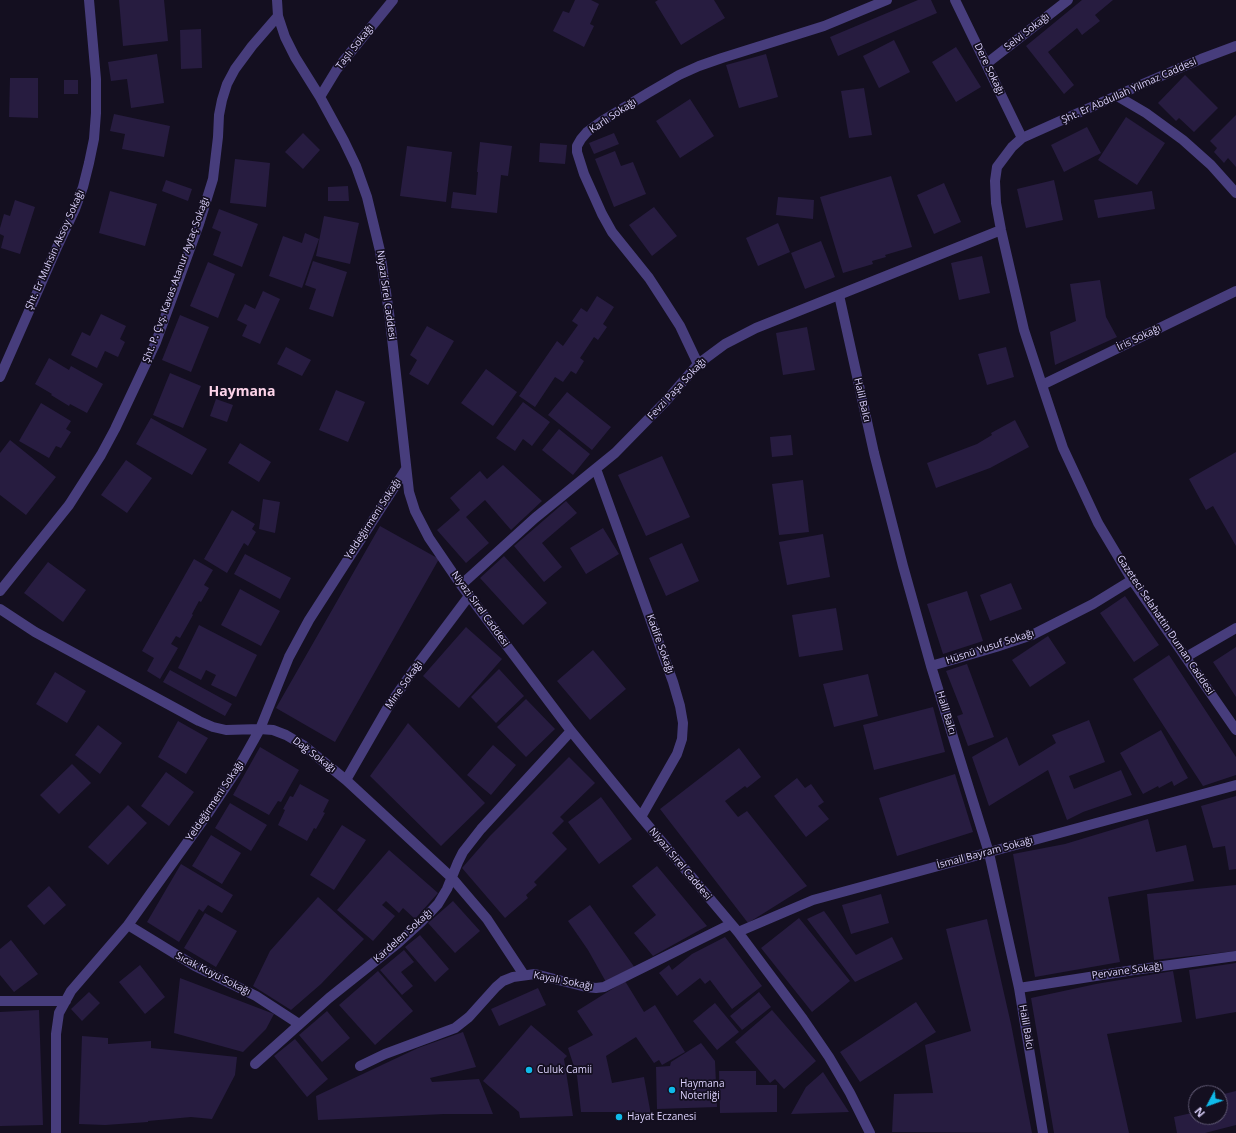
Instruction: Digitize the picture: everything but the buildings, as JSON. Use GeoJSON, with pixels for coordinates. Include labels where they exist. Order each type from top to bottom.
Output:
{"type":"FeatureCollection","features":[{"type":"Feature","properties":{"kind":"street","name":"Şht. Er Muhsin Aksoy Sokağı"},"geometry":{"type":"LineString","coordinates":[[0,377],[75,209],[83,187],[89,163],[94,139],[96,114],[96,79],[89,0]]}},
{"type":"Feature","properties":{"kind":"street","name":"Niyazi Sirel Caddesi"},"geometry":{"type":"LineString","coordinates":[[277,0],[278,16],[285,37],[295,57],[320,97],[356,166],[367,197],[380,251],[390,320],[409,492],[415,511],[429,538],[461,586],[571,731],[641,817],[735,928],[803,1019],[829,1057],[850,1093],[870,1133]]}},
{"type":"Feature","properties":{"kind":"street","name":"Taşlı Sokağı"},"geometry":{"type":"LineString","coordinates":[[320,97],[337,69],[394,0]]}},
{"type":"Feature","properties":{"kind":"street","name":"Karlı Sokağı"},"geometry":{"type":"LineString","coordinates":[[698,364],[680,326],[649,278],[612,232],[602,214],[584,174],[577,152],[577,146],[581,139],[602,121],[685,72],[722,58],[824,26],[887,0]]}},
{"type":"Feature","properties":{"kind":"street","name":"Dere Sokağı"},"geometry":{"type":"LineString","coordinates":[[955,0],[1022,138]]}},
{"type":"Feature","properties":{"kind":"street","name":"Selvi Sokağı"},"geometry":{"type":"LineString","coordinates":[[986,64],[1068,0]]}},
{"type":"Feature","properties":{"kind":"street","name":"Şht. P. Çvş. Kavas Atanur Aytaç Sokağı"},"geometry":{"type":"LineString","coordinates":[[0,591],[69,505],[101,455],[115,429],[156,342],[199,224],[213,179],[219,115],[227,84],[252,46],[278,16]]}},
{"type":"Feature","properties":{"kind":"street","name":"Şht. Er Abdullah Yilmaz Caddesi"},"geometry":{"type":"LineString","coordinates":[[1022,138],[1201,59],[1236,46]]}},
{"type":"Feature","properties":{"kind":"street"},"geometry":{"type":"LineString","coordinates":[[1117,96],[1146,112],[1184,140],[1211,165],[1236,193]]}},
{"type":"Feature","properties":{"kind":"street","name":"Gazeteci Selahattin Duman Caddesi"},"geometry":{"type":"LineString","coordinates":[[1022,138],[1012,147],[997,167],[995,181],[996,203],[1024,330],[1063,448],[1098,523],[1132,580],[1236,730]]}},
{"type":"Feature","properties":{"kind":"street","name":"Fevzi Paşa Sokağı"},"geometry":{"type":"LineString","coordinates":[[461,586],[535,518],[615,453],[647,422],[698,364],[725,344],[741,335],[1001,230]]}},
{"type":"Feature","properties":{"kind":"street","name":"İris Sokağı"},"geometry":{"type":"LineString","coordinates":[[1042,385],[1236,291]]}},
{"type":"Feature","properties":{"kind":"street","name":"Halil Balcı"},"geometry":{"type":"LineString","coordinates":[[839,295],[874,453],[903,566],[931,666],[989,853],[1019,988],[1043,1133]]}},
{"type":"Feature","properties":{"kind":"street","name":"Yeldeğirmeni Sokağı"},"geometry":{"type":"LineString","coordinates":[[56,1133],[56,1034],[59,1013],[71,992],[128,925],[209,812],[237,770],[260,729],[289,657],[309,620],[406,469]]}},
{"type":"Feature","properties":{"kind":"street","name":"Kadife Sokağı"},"geometry":{"type":"LineString","coordinates":[[596,469],[673,682],[683,723],[682,739],[677,754],[641,817]]}},
{"type":"Feature","properties":{"kind":"street","name":"Hüsnü Yusuf Sokağı"},"geometry":{"type":"LineString","coordinates":[[931,666],[1032,635],[1093,604],[1132,580]]}},
{"type":"Feature","properties":{"kind":"street","name":"Mine Sokağı"},"geometry":{"type":"LineString","coordinates":[[346,780],[388,707],[469,596]]}},
{"type":"Feature","properties":{"kind":"street","name":"Dağ Sokağı"},"geometry":{"type":"LineString","coordinates":[[0,609],[35,632],[199,721],[213,727],[226,730],[273,730],[286,735],[303,745],[346,780],[452,878],[487,919],[524,974]]}},
{"type":"Feature","properties":{"kind":"street"},"geometry":{"type":"LineString","coordinates":[[1186,657],[1236,628]]}},
{"type":"Feature","properties":{"kind":"street","name":"Kardelen Sokağı"},"geometry":{"type":"LineString","coordinates":[[255,1064],[299,1024],[398,943],[421,922],[438,904],[447,889],[463,852],[481,829],[571,731]]}},
{"type":"Feature","properties":{"kind":"street","name":"İsmail Bayram Sokağı"},"geometry":{"type":"LineString","coordinates":[[735,928],[813,900],[1236,785]]}},
{"type":"Feature","properties":{"kind":"street","name":"Sıcak Kuyu Sokağı"},"geometry":{"type":"LineString","coordinates":[[128,925],[195,966],[256,996],[299,1024]]}},
{"type":"Feature","properties":{"kind":"street","name":"Kayalı Sokağı"},"geometry":{"type":"LineString","coordinates":[[360,1066],[385,1054],[454,1028],[469,1017],[503,981],[524,974],[534,974],[586,987],[604,987],[735,928]]}},
{"type":"Feature","properties":{"kind":"street","name":"Pervane Sokağı"},"geometry":{"type":"LineString","coordinates":[[1019,988],[1236,956]]}},
{"type":"Feature","properties":{"kind":"street"},"geometry":{"type":"LineString","coordinates":[[0,1000],[66,1001]]}},
{"type":"Feature","properties":{"kind":"place","name":"Culuk Camii"},"geometry":{"type":"Point","coordinates":[529,1070]}},
{"type":"Feature","properties":{"kind":"place","name":"Haymana Noterliği"},"geometry":{"type":"Point","coordinates":[672,1090]}},
{"type":"Feature","properties":{"kind":"place","name":"Hayat Eczanesi"},"geometry":{"type":"Point","coordinates":[619,1117]}},
{"type":"Feature","properties":{"kind":"district","name":"Haymana"},"geometry":{"type":"Point","coordinates":[242,392]}}]}
